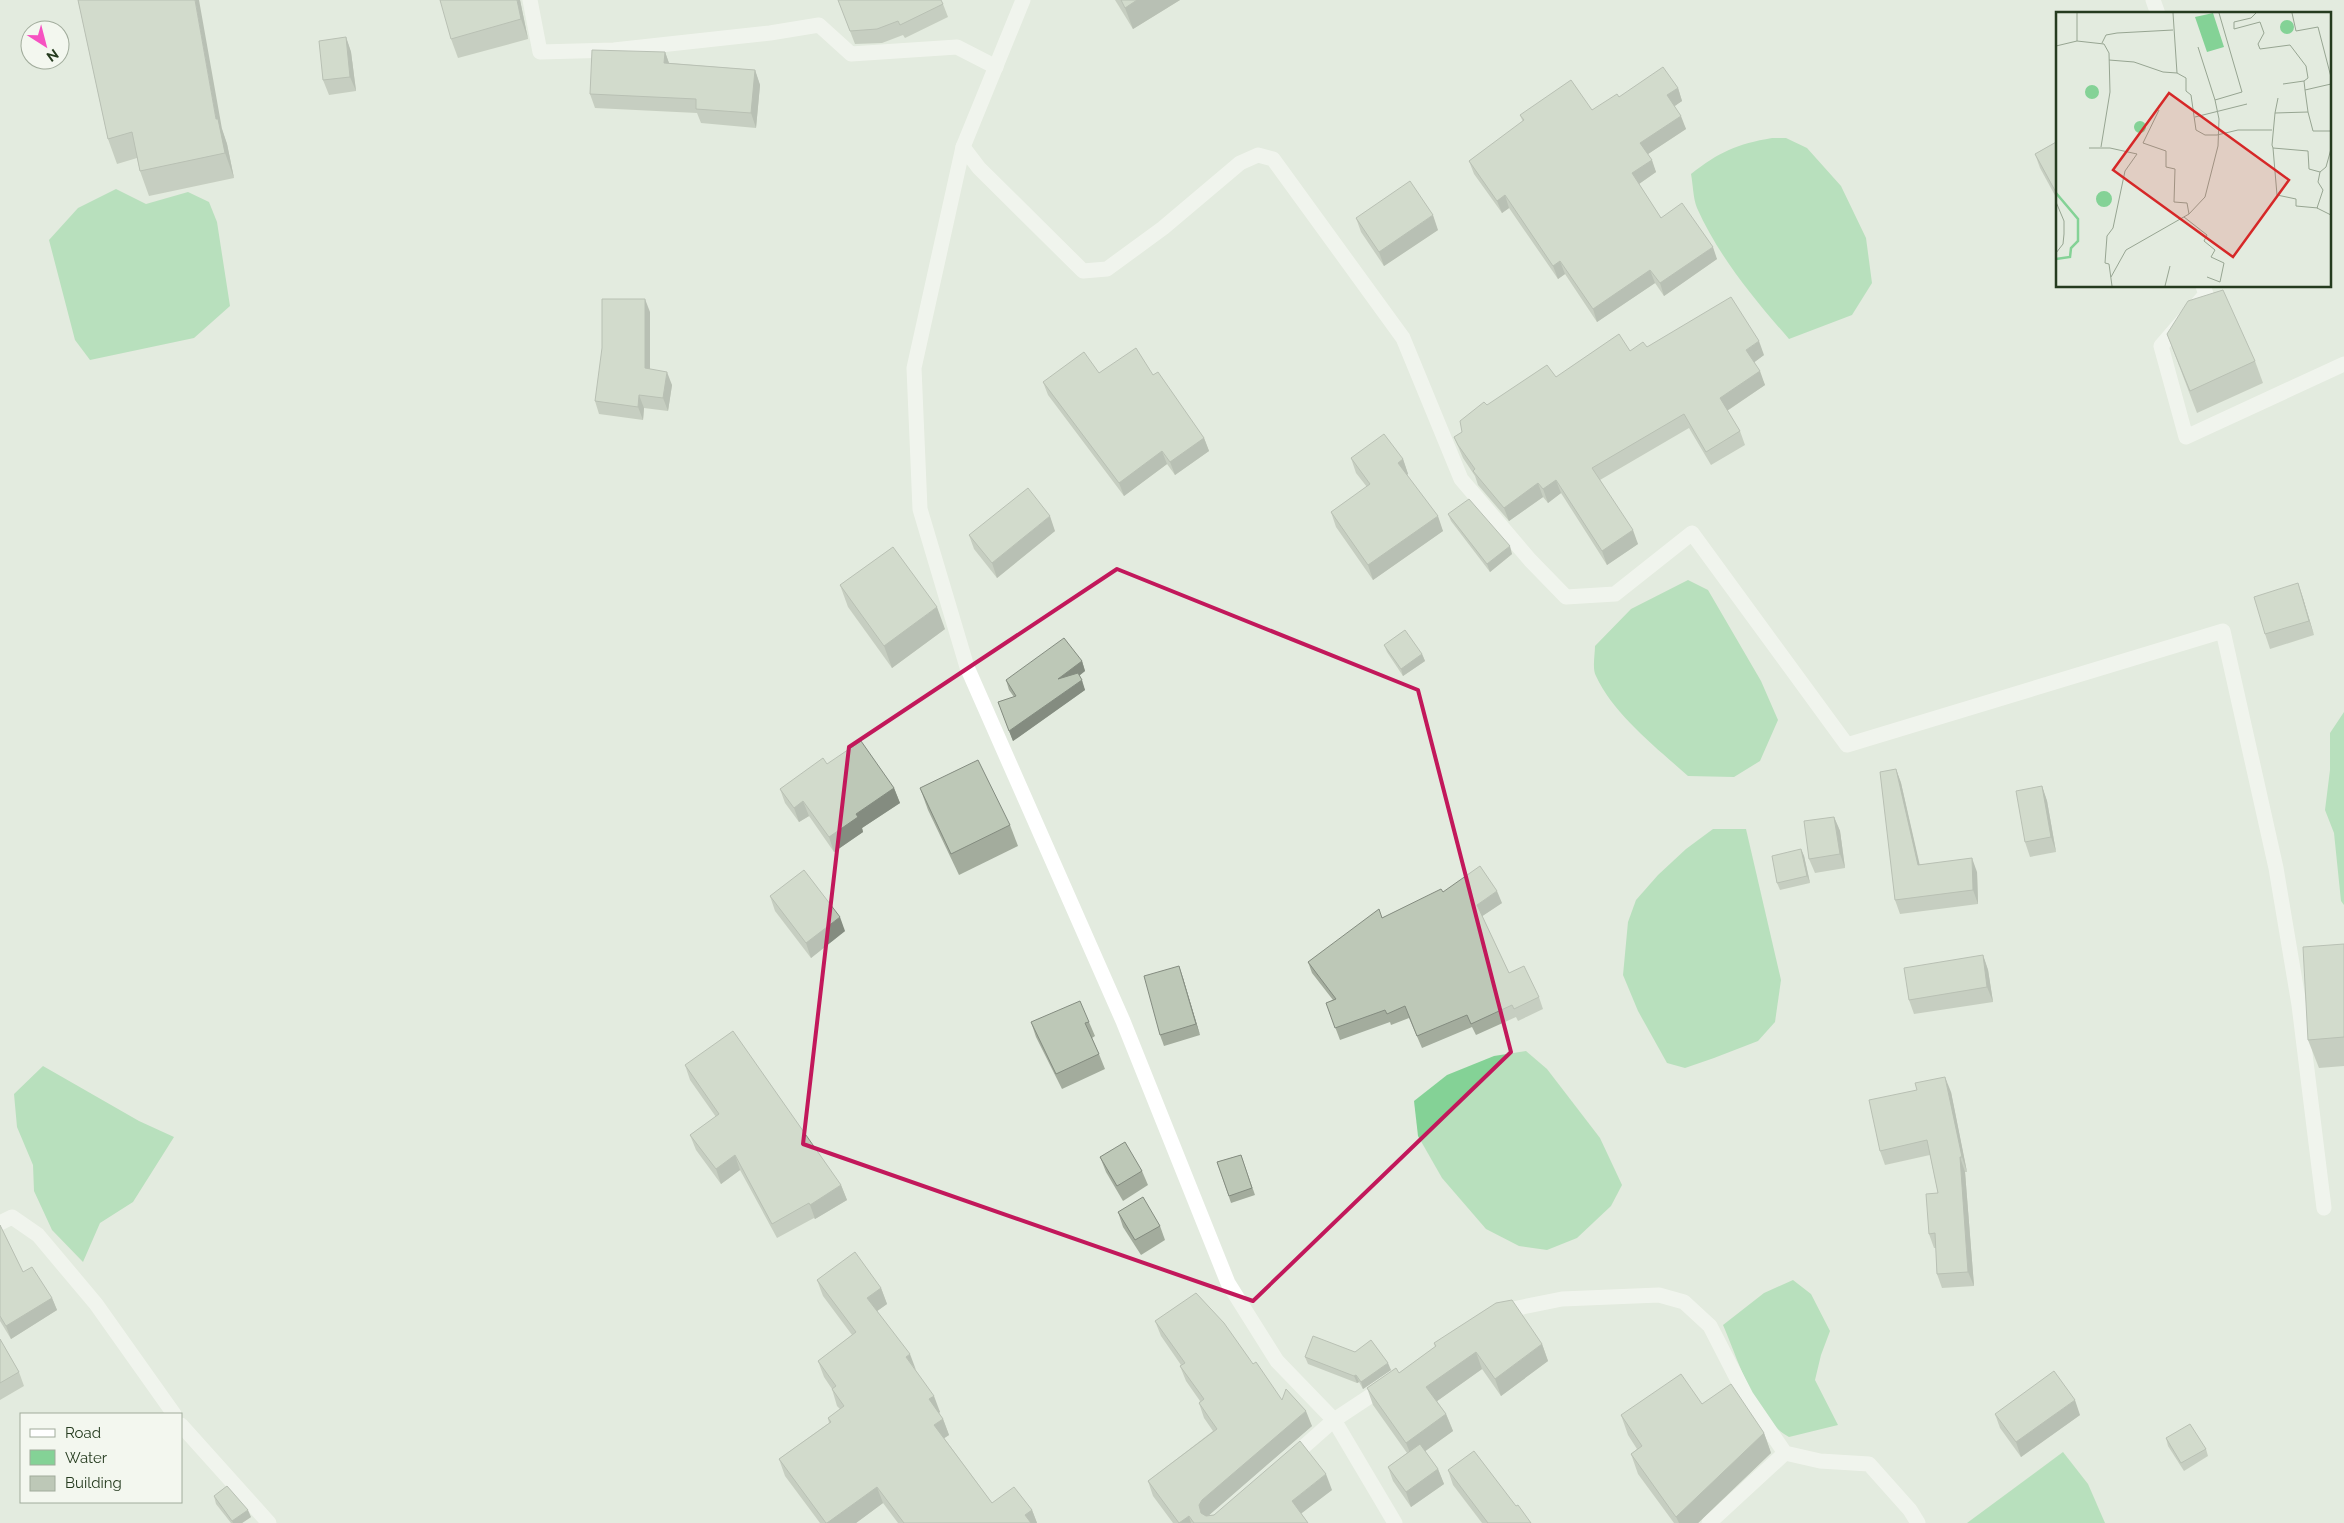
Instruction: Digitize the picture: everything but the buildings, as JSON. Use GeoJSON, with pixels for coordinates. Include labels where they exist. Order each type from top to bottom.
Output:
{"type":"FeatureCollection","features":[{"type":"Feature","properties":{"kind":"street"},"geometry":{"type":"LineString","coordinates":[[530,0],[540,52],[614,50],[770,33],[819,25],[851,54],[957,47],[996,67]]}},
{"type":"Feature","properties":{"kind":"street"},"geometry":{"type":"LineString","coordinates":[[1023,0],[963,146],[914,368],[920,509],[967,667],[1123,1021],[1228,1283],[1277,1361],[1334,1420],[1395,1523]]}},
{"type":"Feature","properties":{"kind":"street"},"geometry":{"type":"LineString","coordinates":[[2153,0],[2157,12]]}},
{"type":"Feature","properties":{"kind":"street"},"geometry":{"type":"LineString","coordinates":[[963,146],[979,168],[1083,271],[1107,269],[1163,228],[1240,164],[1258,155],[1273,159],[1404,338],[1461,479],[1530,560],[1566,597],[1615,594],[1692,533],[1847,745],[2223,630],[2278,878],[2299,1005],[2324,1208]]}},
{"type":"Feature","properties":{"kind":"street"},"geometry":{"type":"LineString","coordinates":[[2204,288],[2206,294],[2161,346],[2186,438],[2344,364]]}},
{"type":"Feature","properties":{"kind":"street"},"geometry":{"type":"LineString","coordinates":[[0,1223],[12,1218],[38,1235],[96,1304],[173,1413]]}},
{"type":"Feature","properties":{"kind":"street"},"geometry":{"type":"LineString","coordinates":[[1486,1318],[1494,1312],[1562,1300],[1659,1295],[1684,1302],[1710,1326],[1746,1396],[1785,1452],[1820,1461],[1869,1464],[1910,1510],[1918,1523]]}},
{"type":"Feature","properties":{"kind":"street"},"geometry":{"type":"LineString","coordinates":[[1278,1469],[1334,1420],[1398,1377]]}},
{"type":"Feature","properties":{"kind":"street"},"geometry":{"type":"LineString","coordinates":[[182,1426],[269,1523]]}},
{"type":"Feature","properties":{"kind":"street"},"geometry":{"type":"LineString","coordinates":[[1709,1523],[1785,1452]]}},
{"type":"Feature","properties":{"kind":"highlighted area"},"geometry":{"type":"Polygon","coordinates":[[[1117,569],[1418,690],[1511,1052],[1253,1301],[803,1144],[849,747],[1117,569]]]}},
{"type":"Feature","properties":{"kind":"water"},"geometry":{"type":"Polygon","coordinates":[[[1772,138],[1786,138],[1807,148],[1841,186],[1866,238],[1872,283],[1852,315],[1789,339],[1750,293],[1716,244],[1697,208],[1691,174],[1711,160],[1738,146],[1772,138]]]}},
{"type":"Feature","properties":{"kind":"water"},"geometry":{"type":"Polygon","coordinates":[[[116,189],[146,204],[188,192],[209,202],[217,222],[230,306],[194,338],[90,360],[75,340],[49,240],[78,208],[116,189]]]}},
{"type":"Feature","properties":{"kind":"water"},"geometry":{"type":"Polygon","coordinates":[[[1688,580],[1708,590],[1761,681],[1778,720],[1760,761],[1734,777],[1688,776],[1650,743],[1613,704],[1595,673],[1595,646],[1631,609],[1688,580]]]}},
{"type":"Feature","properties":{"kind":"water"},"geometry":{"type":"Polygon","coordinates":[[[2344,712],[2344,905],[2341,901],[2334,833],[2325,810],[2330,770],[2330,733],[2344,712]]]}},
{"type":"Feature","properties":{"kind":"water"},"geometry":{"type":"Polygon","coordinates":[[[1713,829],[1746,829],[1781,980],[1775,1022],[1758,1041],[1685,1068],[1667,1063],[1638,1011],[1623,975],[1628,922],[1636,900],[1658,875],[1686,849],[1713,829]]]}},
{"type":"Feature","properties":{"kind":"water"},"geometry":{"type":"Polygon","coordinates":[[[1526,1051],[1547,1069],[1600,1138],[1622,1185],[1611,1206],[1577,1238],[1547,1250],[1519,1246],[1486,1229],[1442,1178],[1418,1136],[1414,1101],[1447,1075],[1494,1056],[1526,1051]]]}},
{"type":"Feature","properties":{"kind":"water"},"geometry":{"type":"Polygon","coordinates":[[[43,1066],[139,1121],[174,1137],[133,1202],[100,1223],[83,1262],[52,1230],[34,1191],[33,1165],[17,1127],[14,1094],[43,1066]]]}},
{"type":"Feature","properties":{"kind":"water"},"geometry":{"type":"Polygon","coordinates":[[[1793,1280],[1811,1294],[1830,1331],[1821,1355],[1815,1380],[1838,1425],[1789,1437],[1766,1417],[1757,1403],[1723,1325],[1764,1293],[1793,1280]]]}},
{"type":"Feature","properties":{"kind":"water"},"geometry":{"type":"Polygon","coordinates":[[[2063,1452],[2088,1484],[2105,1523],[1967,1523],[2063,1452]]]}}]}
